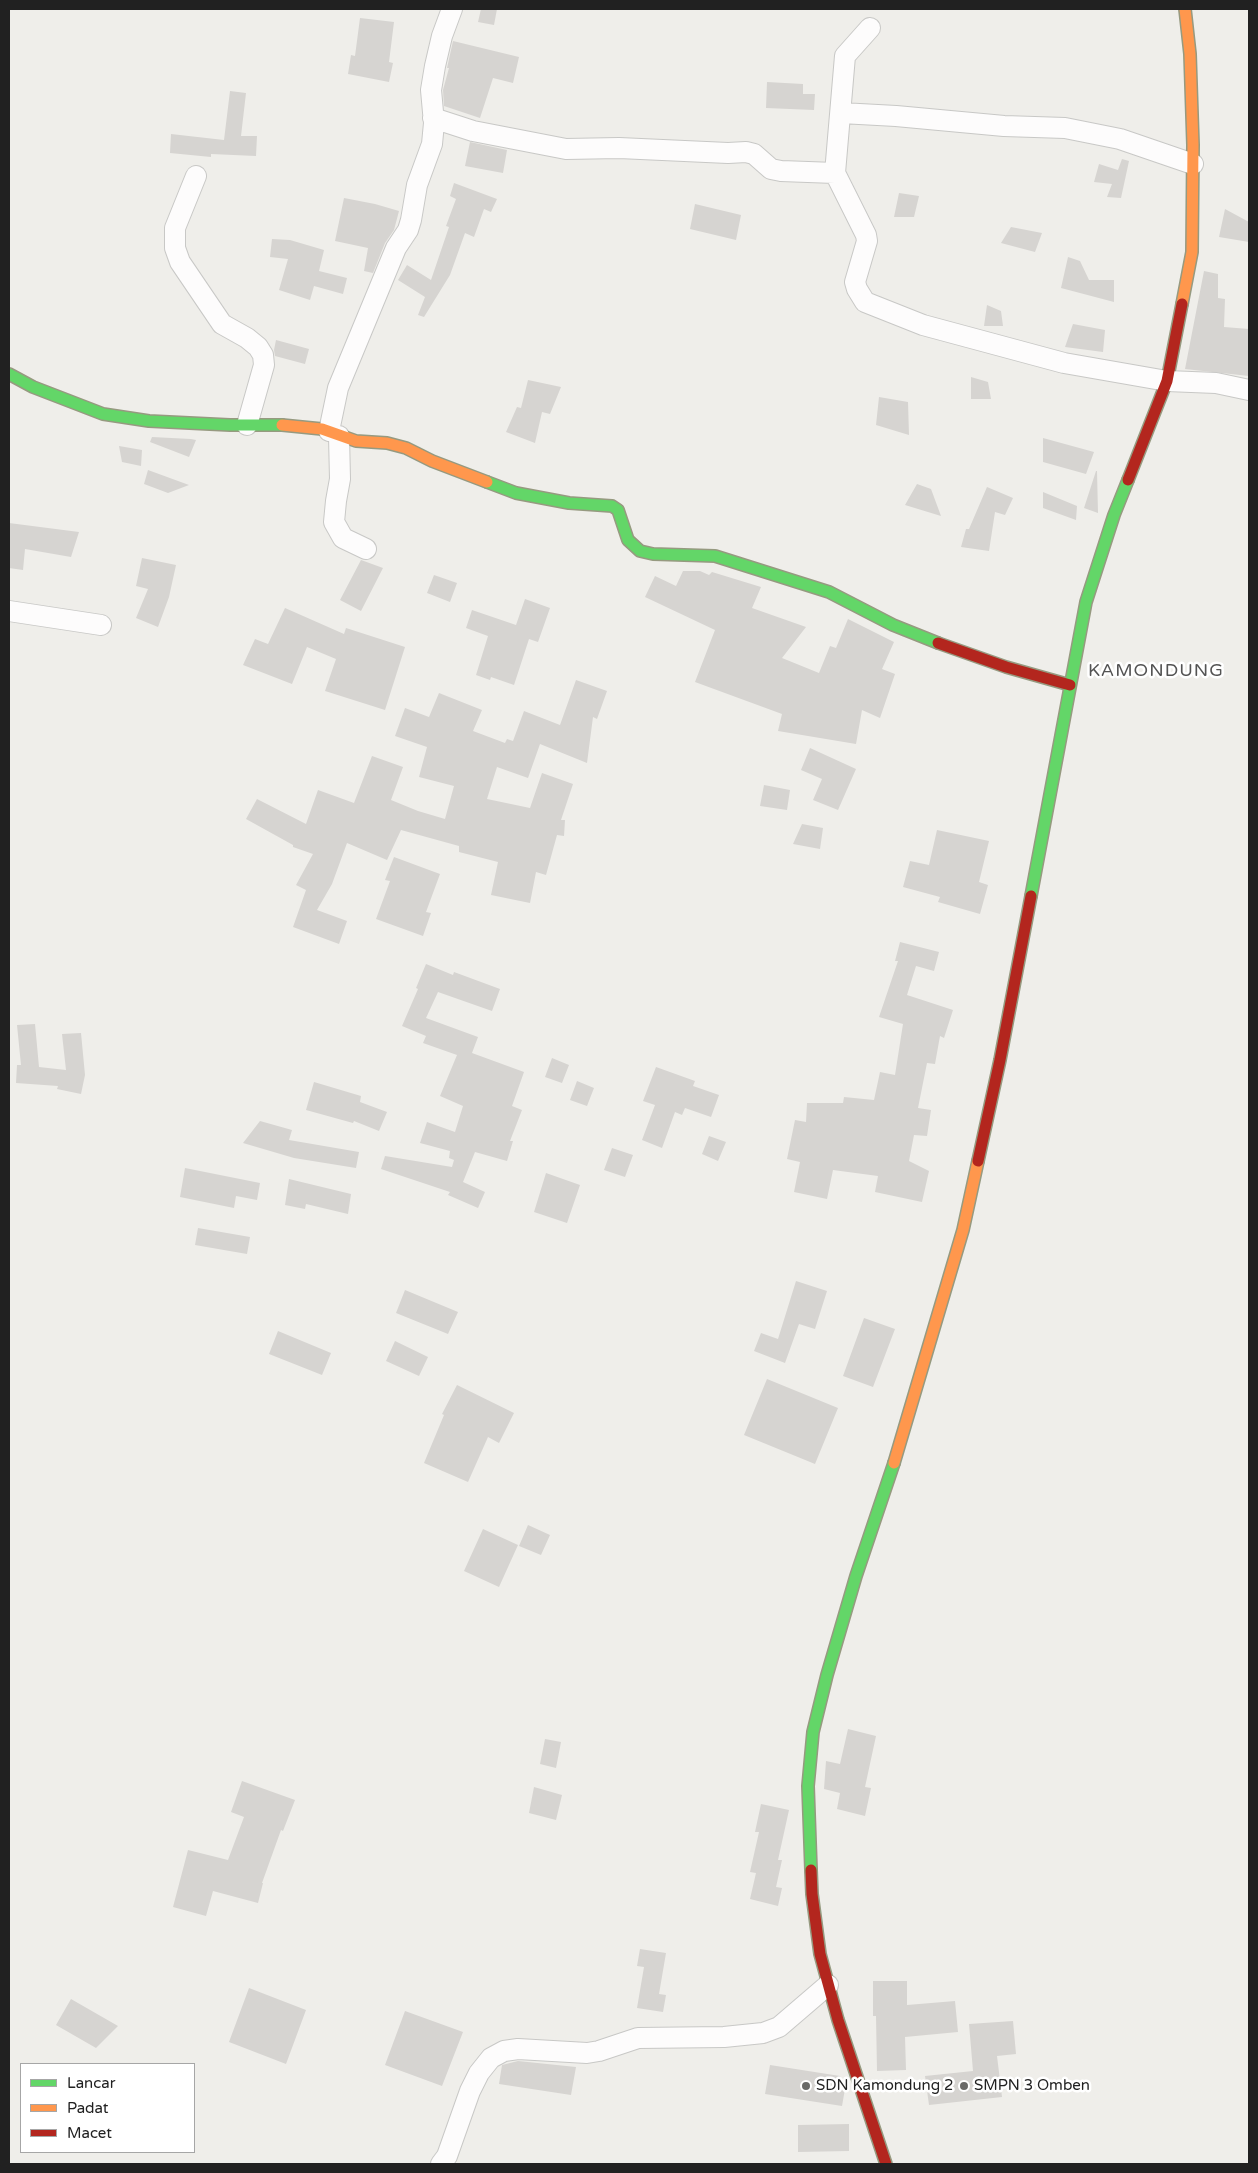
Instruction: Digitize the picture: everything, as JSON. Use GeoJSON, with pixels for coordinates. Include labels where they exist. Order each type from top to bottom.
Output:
{"type":"FeatureCollection","features":[{"type":"Feature","properties":{"kind":"street"},"geometry":{"type":"LineString","coordinates":[[366,549],[343,538],[334,522],[340,479],[334,434],[338,388],[396,248],[408,230],[418,185],[432,144],[431,90],[442,36],[452,9]]}},
{"type":"Feature","properties":{"kind":"street"},"geometry":{"type":"LineString","coordinates":[[886,2164],[820,1954],[812,1894],[808,1786],[813,1732],[824,1685],[856,1576],[898,1446],[963,1230],[1000,1060],[1086,602],[1114,515],[1167,381],[1192,252],[1193,164],[1190,54],[1185,9]]}},
{"type":"Feature","properties":{"kind":"street"},"geometry":{"type":"LineString","coordinates":[[870,28],[845,56],[835,173],[855,218],[866,235],[867,241],[855,282],[865,302],[924,325],[1064,363],[1167,381],[1216,383],[1249,390]]}},
{"type":"Feature","properties":{"kind":"street"},"geometry":{"type":"LineString","coordinates":[[841,113],[1004,126],[1065,128],[1120,139],[1193,164]]}},
{"type":"Feature","properties":{"kind":"street"},"geometry":{"type":"LineString","coordinates":[[433,118],[473,131],[566,150],[619,148],[728,153],[746,152],[754,154],[771,169],[835,173]]}},
{"type":"Feature","properties":{"kind":"street"},"geometry":{"type":"LineString","coordinates":[[196,176],[175,228],[175,248],[180,262],[222,324],[247,338],[263,354],[264,365],[247,425]]}},
{"type":"Feature","properties":{"kind":"street"},"geometry":{"type":"LineString","coordinates":[[9,374],[33,387],[103,414],[149,421],[296,425],[406,448],[432,462],[516,493],[569,503],[612,506],[618,510],[628,540],[640,551],[654,554],[715,556],[829,592],[894,625],[948,647],[1006,667],[1070,685]]}},
{"type":"Feature","properties":{"kind":"street"},"geometry":{"type":"LineString","coordinates":[[9,611],[101,625]]}},
{"type":"Feature","properties":{"kind":"street"},"geometry":{"type":"LineString","coordinates":[[442,2164],[447,2156],[470,2091],[479,2073],[491,2058],[504,2051],[518,2049],[587,2053],[599,2052],[638,2038],[724,2037],[763,2033],[779,2027],[828,1984]]}},
{"type":"Feature","properties":{"kind":"building"},"geometry":{"type":"Polygon","coordinates":[[[481,9],[497,9],[494,25],[478,22],[481,9]]]}},
{"type":"Feature","properties":{"kind":"building"},"geometry":{"type":"Polygon","coordinates":[[[360,18],[394,22],[389,62],[393,63],[389,82],[348,74],[351,55],[355,56],[360,18]]]}},
{"type":"Feature","properties":{"kind":"building"},"geometry":{"type":"Polygon","coordinates":[[[453,41],[519,57],[513,83],[493,78],[480,118],[444,106],[443,90],[453,41]]]}},
{"type":"Feature","properties":{"kind":"building"},"geometry":{"type":"Polygon","coordinates":[[[767,82],[803,84],[803,94],[815,94],[814,110],[766,108],[767,82]]]}},
{"type":"Feature","properties":{"kind":"building"},"geometry":{"type":"Polygon","coordinates":[[[230,91],[246,93],[241,136],[257,136],[256,156],[211,154],[211,157],[170,153],[171,134],[224,140],[230,91]]]}},
{"type":"Feature","properties":{"kind":"building"},"geometry":{"type":"Polygon","coordinates":[[[470,142],[507,150],[503,173],[465,166],[470,142]]]}},
{"type":"Feature","properties":{"kind":"building"},"geometry":{"type":"Polygon","coordinates":[[[1122,159],[1129,161],[1121,198],[1107,197],[1112,184],[1094,182],[1099,164],[1118,170],[1122,159]]]}},
{"type":"Feature","properties":{"kind":"building"},"geometry":{"type":"Polygon","coordinates":[[[454,183],[497,199],[491,212],[484,209],[474,237],[465,233],[450,275],[424,317],[418,315],[425,297],[398,280],[407,265],[431,280],[449,227],[446,226],[456,199],[450,196],[454,183]]]}},
{"type":"Feature","properties":{"kind":"building"},"geometry":{"type":"Polygon","coordinates":[[[899,193],[919,196],[914,217],[894,217],[899,193]]]}},
{"type":"Feature","properties":{"kind":"building"},"geometry":{"type":"Polygon","coordinates":[[[344,198],[399,211],[394,230],[385,243],[373,273],[364,271],[368,248],[335,241],[344,198]]]}},
{"type":"Feature","properties":{"kind":"building"},"geometry":{"type":"Polygon","coordinates":[[[695,204],[741,215],[736,240],[690,229],[695,204]]]}},
{"type":"Feature","properties":{"kind":"building"},"geometry":{"type":"Polygon","coordinates":[[[1225,209],[1249,222],[1249,242],[1219,237],[1225,209]]]}},
{"type":"Feature","properties":{"kind":"building"},"geometry":{"type":"Polygon","coordinates":[[[1011,227],[1042,233],[1035,252],[1001,243],[1011,227]]]}},
{"type":"Feature","properties":{"kind":"building"},"geometry":{"type":"Polygon","coordinates":[[[272,239],[290,240],[324,250],[319,271],[347,278],[343,294],[314,286],[310,300],[279,290],[288,259],[270,257],[272,239]]]}},
{"type":"Feature","properties":{"kind":"building"},"geometry":{"type":"Polygon","coordinates":[[[1068,257],[1080,261],[1089,280],[1114,280],[1114,302],[1061,288],[1068,257]]]}},
{"type":"Feature","properties":{"kind":"building"},"geometry":{"type":"Polygon","coordinates":[[[1204,271],[1218,274],[1218,298],[1225,299],[1224,327],[1249,329],[1249,376],[1185,369],[1204,271]]]}},
{"type":"Feature","properties":{"kind":"building"},"geometry":{"type":"Polygon","coordinates":[[[987,305],[1001,311],[1003,326],[984,326],[987,305]]]}},
{"type":"Feature","properties":{"kind":"building"},"geometry":{"type":"Polygon","coordinates":[[[1073,324],[1105,330],[1103,352],[1065,347],[1073,324]]]}},
{"type":"Feature","properties":{"kind":"building"},"geometry":{"type":"Polygon","coordinates":[[[276,340],[309,349],[305,364],[275,356],[276,340]]]}},
{"type":"Feature","properties":{"kind":"building"},"geometry":{"type":"Polygon","coordinates":[[[971,377],[988,382],[991,399],[971,399],[971,377]]]}},
{"type":"Feature","properties":{"kind":"building"},"geometry":{"type":"Polygon","coordinates":[[[528,380],[561,387],[550,414],[542,412],[535,443],[506,432],[517,407],[521,408],[528,380]]]}},
{"type":"Feature","properties":{"kind":"building"},"geometry":{"type":"Polygon","coordinates":[[[879,397],[908,402],[909,435],[876,425],[879,397]]]}},
{"type":"Feature","properties":{"kind":"building"},"geometry":{"type":"Polygon","coordinates":[[[152,437],[196,440],[189,457],[150,442],[152,437]]]}},
{"type":"Feature","properties":{"kind":"building"},"geometry":{"type":"Polygon","coordinates":[[[1043,438],[1094,452],[1086,474],[1043,462],[1043,438]]]}},
{"type":"Feature","properties":{"kind":"building"},"geometry":{"type":"Polygon","coordinates":[[[119,446],[142,450],[141,466],[122,462],[119,446]]]}},
{"type":"Feature","properties":{"kind":"building"},"geometry":{"type":"Polygon","coordinates":[[[148,470],[189,485],[168,493],[144,484],[148,470]]]}},
{"type":"Feature","properties":{"kind":"building"},"geometry":{"type":"Polygon","coordinates":[[[1097,471],[1098,513],[1084,508],[1097,471]]]}},
{"type":"Feature","properties":{"kind":"building"},"geometry":{"type":"Polygon","coordinates":[[[917,484],[931,489],[941,516],[905,505],[917,484]]]}},
{"type":"Feature","properties":{"kind":"building"},"geometry":{"type":"Polygon","coordinates":[[[987,487],[1013,498],[1005,515],[995,512],[989,551],[961,547],[966,529],[969,529],[987,487]]]}},
{"type":"Feature","properties":{"kind":"building"},"geometry":{"type":"Polygon","coordinates":[[[1043,492],[1077,506],[1076,520],[1043,508],[1043,492]]]}},
{"type":"Feature","properties":{"kind":"building"},"geometry":{"type":"Polygon","coordinates":[[[9,523],[79,532],[71,557],[25,549],[23,570],[9,568],[9,523]]]}},
{"type":"Feature","properties":{"kind":"building"},"geometry":{"type":"Polygon","coordinates":[[[142,558],[176,565],[169,597],[158,627],[136,618],[148,589],[136,586],[142,558]]]}},
{"type":"Feature","properties":{"kind":"building"},"geometry":{"type":"Polygon","coordinates":[[[361,560],[383,568],[361,611],[340,600],[361,560]]]}},
{"type":"Feature","properties":{"kind":"building"},"geometry":{"type":"Polygon","coordinates":[[[683,571],[700,571],[709,575],[712,572],[761,587],[752,608],[806,627],[782,658],[819,673],[830,646],[836,648],[848,619],[894,642],[882,669],[895,674],[880,718],[862,710],[856,744],[778,731],[782,714],[695,682],[715,630],[645,597],[655,576],[676,586],[683,571]]]}},
{"type":"Feature","properties":{"kind":"building"},"geometry":{"type":"Polygon","coordinates":[[[434,575],[457,583],[450,602],[427,593],[434,575]]]}},
{"type":"Feature","properties":{"kind":"building"},"geometry":{"type":"Polygon","coordinates":[[[525,599],[550,608],[538,642],[529,639],[514,685],[491,677],[490,680],[476,675],[488,636],[466,628],[472,610],[516,625],[525,599]]]}},
{"type":"Feature","properties":{"kind":"building"},"geometry":{"type":"Polygon","coordinates":[[[285,608],[344,634],[346,628],[405,647],[385,710],[325,691],[336,659],[307,647],[292,684],[243,665],[255,639],[268,644],[285,608]]]}},
{"type":"Feature","properties":{"kind":"building"},"geometry":{"type":"Polygon","coordinates":[[[576,680],[607,691],[597,719],[593,717],[587,763],[540,744],[528,778],[497,767],[487,799],[530,808],[542,773],[573,784],[561,820],[565,820],[564,836],[557,835],[546,875],[536,872],[530,903],[491,895],[498,862],[459,852],[459,846],[401,830],[387,860],[347,843],[332,884],[317,910],[347,921],[339,944],[293,927],[306,890],[296,885],[313,854],[293,847],[293,845],[246,819],[257,799],[306,824],[318,790],[354,803],[372,756],[403,767],[391,800],[445,819],[454,786],[419,777],[427,747],[395,736],[405,708],[429,717],[439,693],[482,710],[473,731],[505,743],[507,739],[513,741],[524,711],[560,725],[576,680]]]}},
{"type":"Feature","properties":{"kind":"building"},"geometry":{"type":"Polygon","coordinates":[[[810,748],[856,769],[838,810],[813,800],[822,779],[801,770],[810,748]]]}},
{"type":"Feature","properties":{"kind":"building"},"geometry":{"type":"Polygon","coordinates":[[[764,785],[790,790],[787,810],[760,806],[764,785]]]}},
{"type":"Feature","properties":{"kind":"building"},"geometry":{"type":"Polygon","coordinates":[[[802,824],[823,828],[820,849],[793,844],[802,824]]]}},
{"type":"Feature","properties":{"kind":"building"},"geometry":{"type":"Polygon","coordinates":[[[937,830],[989,841],[979,882],[988,885],[980,914],[938,902],[940,897],[903,887],[910,861],[929,865],[937,830]]]}},
{"type":"Feature","properties":{"kind":"building"},"geometry":{"type":"Polygon","coordinates":[[[394,857],[440,874],[426,912],[431,913],[423,936],[376,919],[390,881],[385,880],[394,857]]]}},
{"type":"Feature","properties":{"kind":"building"},"geometry":{"type":"Polygon","coordinates":[[[900,942],[939,952],[934,971],[916,966],[907,995],[953,1010],[944,1038],[940,1036],[935,1064],[927,1063],[918,1108],[931,1110],[927,1136],[914,1135],[909,1161],[929,1171],[922,1202],[875,1192],[878,1176],[833,1170],[827,1199],[794,1192],[800,1162],[787,1159],[795,1120],[806,1122],[807,1103],[843,1103],[844,1097],[874,1100],[880,1072],[895,1075],[903,1024],[879,1017],[898,961],[895,961],[900,942]]]}},
{"type":"Feature","properties":{"kind":"building"},"geometry":{"type":"Polygon","coordinates":[[[426,964],[453,975],[454,972],[500,989],[492,1011],[438,992],[426,1018],[478,1037],[472,1053],[524,1072],[512,1106],[522,1110],[510,1141],[513,1141],[507,1161],[475,1152],[463,1182],[485,1192],[478,1208],[448,1195],[450,1192],[381,1169],[385,1156],[452,1167],[454,1160],[449,1158],[450,1151],[420,1143],[427,1122],[455,1132],[463,1106],[440,1096],[457,1055],[423,1043],[426,1036],[402,1026],[418,989],[416,988],[426,964]]]}},
{"type":"Feature","properties":{"kind":"building"},"geometry":{"type":"Polygon","coordinates":[[[35,1024],[39,1067],[66,1070],[62,1034],[81,1033],[85,1075],[81,1094],[57,1089],[58,1086],[16,1083],[17,1065],[21,1065],[17,1025],[35,1024]]]}},
{"type":"Feature","properties":{"kind":"building"},"geometry":{"type":"Polygon","coordinates":[[[552,1058],[569,1065],[562,1083],[545,1077],[552,1058]]]}},
{"type":"Feature","properties":{"kind":"building"},"geometry":{"type":"Polygon","coordinates":[[[656,1067],[695,1081],[693,1086],[719,1095],[711,1117],[685,1108],[682,1115],[675,1112],[662,1148],[642,1140],[655,1105],[643,1101],[656,1067]]]}},
{"type":"Feature","properties":{"kind":"building"},"geometry":{"type":"Polygon","coordinates":[[[577,1081],[594,1088],[587,1106],[570,1100],[577,1081]]]}},
{"type":"Feature","properties":{"kind":"building"},"geometry":{"type":"Polygon","coordinates":[[[314,1082],[361,1096],[360,1102],[387,1112],[379,1131],[354,1121],[353,1123],[306,1110],[314,1082]]]}},
{"type":"Feature","properties":{"kind":"building"},"geometry":{"type":"Polygon","coordinates":[[[260,1121],[292,1130],[289,1140],[359,1152],[356,1168],[294,1158],[243,1143],[260,1121]]]}},
{"type":"Feature","properties":{"kind":"building"},"geometry":{"type":"Polygon","coordinates":[[[709,1136],[726,1142],[718,1161],[702,1154],[709,1136]]]}},
{"type":"Feature","properties":{"kind":"building"},"geometry":{"type":"Polygon","coordinates":[[[612,1148],[633,1155],[625,1177],[604,1170],[612,1148]]]}},
{"type":"Feature","properties":{"kind":"building"},"geometry":{"type":"Polygon","coordinates":[[[185,1168],[260,1183],[257,1200],[236,1196],[234,1208],[180,1197],[185,1168]]]}},
{"type":"Feature","properties":{"kind":"building"},"geometry":{"type":"Polygon","coordinates":[[[546,1173],[580,1185],[567,1223],[534,1212],[546,1173]]]}},
{"type":"Feature","properties":{"kind":"building"},"geometry":{"type":"Polygon","coordinates":[[[289,1179],[351,1194],[348,1214],[306,1204],[305,1209],[285,1205],[289,1179]]]}},
{"type":"Feature","properties":{"kind":"building"},"geometry":{"type":"Polygon","coordinates":[[[198,1228],[250,1237],[247,1254],[195,1245],[198,1228]]]}},
{"type":"Feature","properties":{"kind":"building"},"geometry":{"type":"Polygon","coordinates":[[[796,1281],[827,1291],[815,1329],[799,1324],[785,1363],[754,1351],[761,1333],[778,1339],[796,1281]]]}},
{"type":"Feature","properties":{"kind":"building"},"geometry":{"type":"Polygon","coordinates":[[[405,1290],[458,1312],[448,1334],[396,1313],[405,1290]]]}},
{"type":"Feature","properties":{"kind":"building"},"geometry":{"type":"Polygon","coordinates":[[[864,1318],[895,1329],[873,1387],[843,1376],[864,1318]]]}},
{"type":"Feature","properties":{"kind":"building"},"geometry":{"type":"Polygon","coordinates":[[[278,1331],[331,1353],[322,1375],[269,1354],[278,1331]]]}},
{"type":"Feature","properties":{"kind":"building"},"geometry":{"type":"Polygon","coordinates":[[[395,1341],[428,1357],[419,1376],[386,1361],[395,1341]]]}},
{"type":"Feature","properties":{"kind":"building"},"geometry":{"type":"Polygon","coordinates":[[[767,1379],[838,1408],[815,1464],[744,1435],[767,1379]]]}},
{"type":"Feature","properties":{"kind":"building"},"geometry":{"type":"Polygon","coordinates":[[[457,1385],[514,1413],[499,1443],[488,1437],[468,1482],[424,1463],[444,1415],[442,1414],[457,1385]]]}},
{"type":"Feature","properties":{"kind":"building"},"geometry":{"type":"Polygon","coordinates":[[[528,1525],[550,1535],[541,1555],[519,1546],[528,1525]]]}},
{"type":"Feature","properties":{"kind":"building"},"geometry":{"type":"Polygon","coordinates":[[[483,1529],[518,1545],[499,1587],[464,1571],[483,1529]]]}},
{"type":"Feature","properties":{"kind":"building"},"geometry":{"type":"Polygon","coordinates":[[[848,1729],[876,1736],[865,1787],[871,1788],[865,1816],[837,1809],[840,1793],[824,1789],[826,1761],[840,1764],[848,1729]]]}},
{"type":"Feature","properties":{"kind":"building"},"geometry":{"type":"Polygon","coordinates":[[[545,1739],[561,1742],[556,1768],[540,1764],[545,1739]]]}},
{"type":"Feature","properties":{"kind":"building"},"geometry":{"type":"Polygon","coordinates":[[[242,1781],[295,1800],[283,1831],[281,1830],[262,1883],[258,1903],[213,1891],[206,1916],[173,1907],[188,1850],[228,1860],[244,1817],[231,1812],[242,1781]]]}},
{"type":"Feature","properties":{"kind":"building"},"geometry":{"type":"Polygon","coordinates":[[[534,1787],[562,1795],[556,1820],[529,1813],[534,1787]]]}},
{"type":"Feature","properties":{"kind":"building"},"geometry":{"type":"Polygon","coordinates":[[[761,1804],[789,1810],[778,1860],[782,1860],[776,1887],[782,1888],[778,1906],[750,1899],[756,1873],[750,1872],[759,1832],[755,1832],[761,1804]]]}},
{"type":"Feature","properties":{"kind":"building"},"geometry":{"type":"Polygon","coordinates":[[[640,1949],[666,1953],[659,1994],[666,1995],[663,2012],[637,2008],[644,1967],[637,1966],[640,1949]]]}},
{"type":"Feature","properties":{"kind":"building"},"geometry":{"type":"Polygon","coordinates":[[[873,1981],[907,1981],[907,2005],[955,2001],[958,2032],[905,2037],[906,2070],[877,2071],[876,2016],[873,2016],[873,1981]]]}},
{"type":"Feature","properties":{"kind":"building"},"geometry":{"type":"Polygon","coordinates":[[[249,1988],[306,2010],[286,2064],[229,2042],[249,1988]]]}},
{"type":"Feature","properties":{"kind":"building"},"geometry":{"type":"Polygon","coordinates":[[[71,1999],[118,2026],[96,2048],[56,2025],[71,1999]]]}},
{"type":"Feature","properties":{"kind":"building"},"geometry":{"type":"Polygon","coordinates":[[[405,2011],[463,2032],[442,2086],[385,2065],[405,2011]]]}},
{"type":"Feature","properties":{"kind":"building"},"geometry":{"type":"Polygon","coordinates":[[[1013,2021],[1016,2054],[997,2056],[1002,2097],[929,2105],[925,2076],[973,2071],[969,2024],[1013,2021]]]}},
{"type":"Feature","properties":{"kind":"building"},"geometry":{"type":"Polygon","coordinates":[[[518,2061],[576,2067],[571,2095],[499,2084],[502,2065],[518,2061]]]}},
{"type":"Feature","properties":{"kind":"building","name":"SDN Kamondung 2"},"geometry":{"type":"Polygon","coordinates":[[[770,2065],[840,2076],[845,2089],[842,2106],[765,2094],[770,2065]]]}},
{"type":"Feature","properties":{"kind":"building","name":"SDN Kamondung 2"},"geometry":{"type":"Polygon","coordinates":[[[849,2124],[849,2151],[798,2152],[798,2125],[849,2124]]]}},
{"type":"Feature","properties":{"kind":"traffic: fast"},"geometry":{"type":"LineString","coordinates":[[9,374],[33,387],[103,414],[149,421],[230,425],[282,425]]}},
{"type":"Feature","properties":{"kind":"traffic: fast"},"geometry":{"type":"LineString","coordinates":[[1031,896],[1086,602],[1114,515],[1128,480]]}},
{"type":"Feature","properties":{"kind":"traffic: fast"},"geometry":{"type":"LineString","coordinates":[[487,482],[516,493],[569,503],[612,506],[618,510],[628,540],[640,551],[653,554],[715,556],[829,592],[893,625],[938,643]]}},
{"type":"Feature","properties":{"kind":"traffic: fast"},"geometry":{"type":"LineString","coordinates":[[811,1870],[808,1786],[813,1732],[827,1675],[856,1576],[894,1463]]}},
{"type":"Feature","properties":{"kind":"traffic: slow"},"geometry":{"type":"LineString","coordinates":[[1182,304],[1192,252],[1193,145],[1190,54],[1185,9]]}},
{"type":"Feature","properties":{"kind":"traffic: slow"},"geometry":{"type":"LineString","coordinates":[[282,425],[322,429],[356,441],[387,443],[406,448],[432,461],[487,482]]}},
{"type":"Feature","properties":{"kind":"traffic: slow"},"geometry":{"type":"LineString","coordinates":[[894,1463],[963,1230],[978,1161]]}},
{"type":"Feature","properties":{"kind":"traffic: jam"},"geometry":{"type":"LineString","coordinates":[[1128,480],[1167,381],[1182,304]]}},
{"type":"Feature","properties":{"kind":"traffic: jam"},"geometry":{"type":"LineString","coordinates":[[938,643],[1006,667],[1070,685]]}},
{"type":"Feature","properties":{"kind":"traffic: jam"},"geometry":{"type":"LineString","coordinates":[[978,1161],[1000,1060],[1031,896]]}},
{"type":"Feature","properties":{"kind":"traffic: jam"},"geometry":{"type":"LineString","coordinates":[[811,1870],[812,1894],[820,1954],[838,2020],[886,2164]]}},
{"type":"Feature","properties":{"kind":"place","name":"SDN Kamondung 2"},"geometry":{"type":"Point","coordinates":[806,2086]}},
{"type":"Feature","properties":{"kind":"place","name":"SMPN 3 Omben"},"geometry":{"type":"Point","coordinates":[964,2086]}},
{"type":"Feature","properties":{"kind":"district","name":"KAMONDUNG"},"geometry":{"type":"Point","coordinates":[1156,671]}}]}
